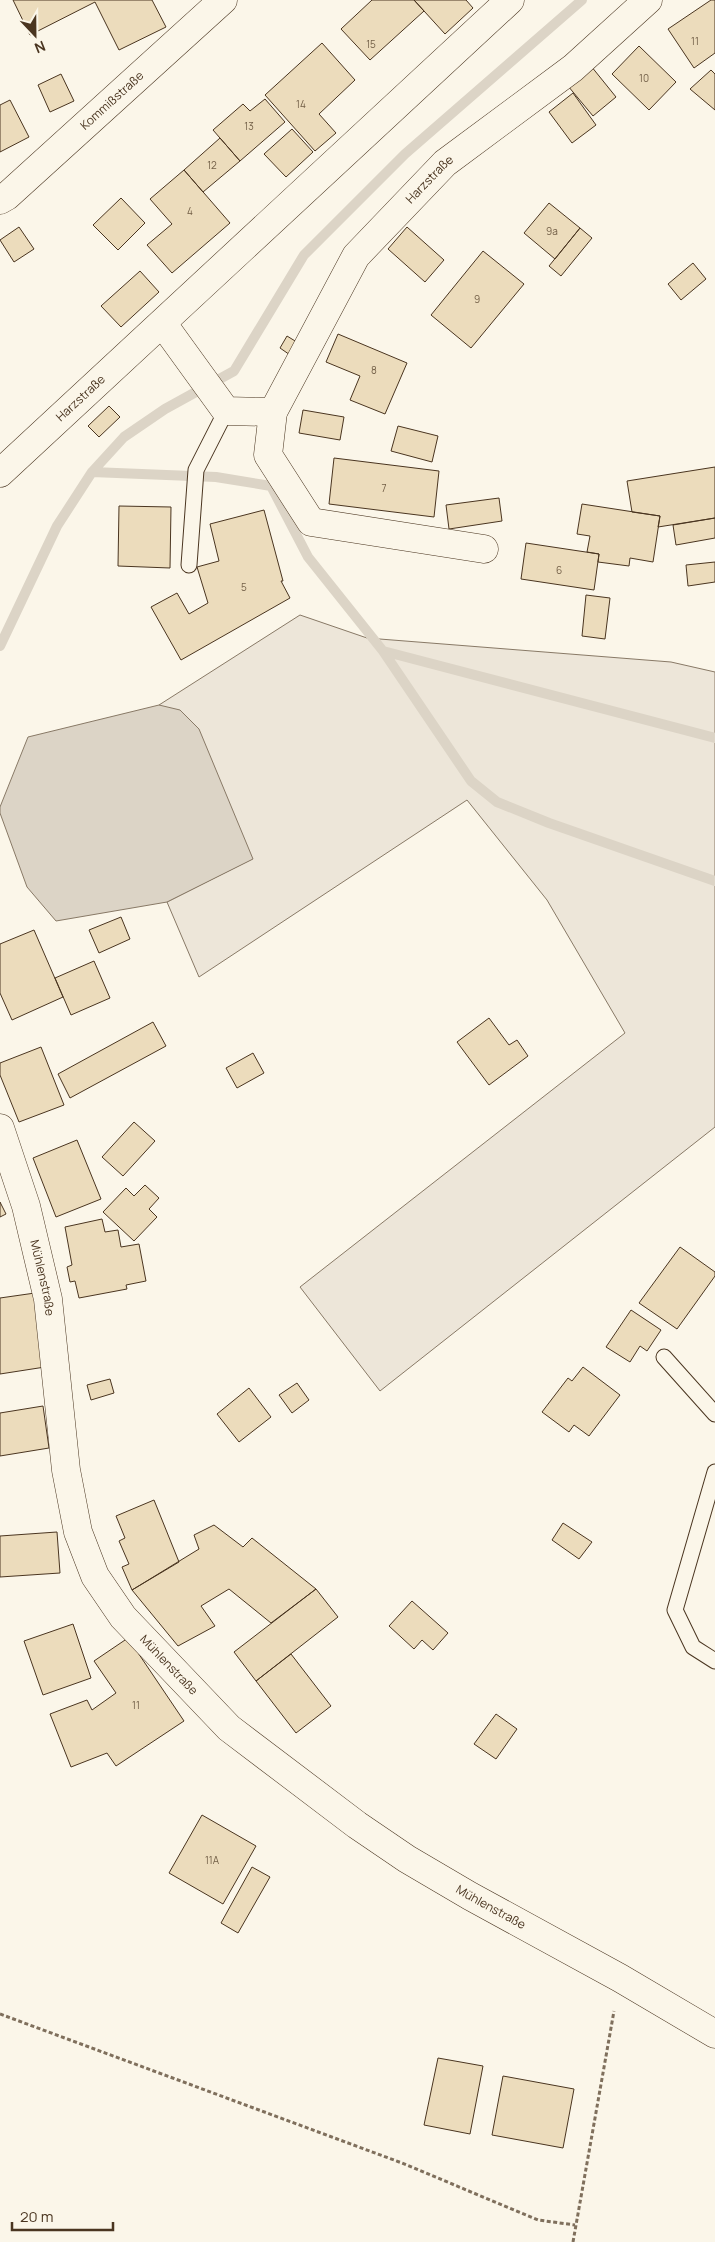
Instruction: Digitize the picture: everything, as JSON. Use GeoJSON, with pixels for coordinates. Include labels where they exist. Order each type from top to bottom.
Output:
{"type":"FeatureCollection","features":[{"type":"Feature","properties":{"kind":"main road","name":"Kommißstraße"},"geometry":{"type":"LineString","coordinates":[[0,200],[7,196],[223,0]]}},
{"type":"Feature","properties":{"kind":"main road","name":"Harzstraße"},"geometry":{"type":"LineString","coordinates":[[0,473],[163,324],[510,0]]}},
{"type":"Feature","properties":{"kind":"main road","name":"Harzstraße"},"geometry":{"type":"LineString","coordinates":[[484,549],[312,522],[268,455],[273,412],[356,256],[445,163],[573,68],[648,0]]}},
{"type":"Feature","properties":{"kind":"main road"},"geometry":{"type":"LineString","coordinates":[[163,324],[223,406],[273,412]]}},
{"type":"Feature","properties":{"kind":"main road","name":"Mühlenstraße"},"geometry":{"type":"LineString","coordinates":[[0,1128],[26,1206],[48,1299],[66,1470],[78,1532],[95,1576],[123,1617],[228,1728],[357,1825],[407,1859],[470,1896],[630,1984],[715,2034]]}},
{"type":"Feature","properties":{"kind":"lane"},"geometry":{"type":"LineString","coordinates":[[189,565],[196,470],[223,406]]}},
{"type":"Feature","properties":{"kind":"lane"},"geometry":{"type":"LineString","coordinates":[[664,1357],[715,1414]]}},
{"type":"Feature","properties":{"kind":"lane"},"geometry":{"type":"LineString","coordinates":[[715,1472],[676,1610],[692,1647],[715,1661]]}},
{"type":"Feature","properties":{"kind":"path"},"geometry":{"type":"LineString","coordinates":[[573,2242],[575,2225],[630,1984]]}},
{"type":"Feature","properties":{"kind":"path"},"geometry":{"type":"LineString","coordinates":[[0,2014],[402,2163],[538,2220],[575,2225]]}},
{"type":"Feature","properties":{"kind":"shaded area"},"geometry":{"type":"Polygon","coordinates":[[[300,615],[367,638],[671,662],[715,672],[715,1127],[380,1391],[300,1287],[625,1033],[547,900],[467,800],[199,977],[167,902],[252,859],[159,705],[300,615]]]}},
{"type":"Feature","properties":{"kind":"shaded area"},"geometry":{"type":"Polygon","coordinates":[[[159,705],[180,710],[199,729],[253,859],[167,902],[56,921],[27,887],[0,813],[0,807],[28,737],[159,705]]]}},
{"type":"Feature","properties":{"kind":"building"},"geometry":{"type":"Polygon","coordinates":[[[13,0],[152,0],[166,27],[119,50],[95,2],[30,35],[13,0]]]}},
{"type":"Feature","properties":{"kind":"building"},"geometry":{"type":"Polygon","coordinates":[[[372,0],[414,0],[424,11],[370,60],[341,29],[372,0]]]}},
{"type":"Feature","properties":{"kind":"building"},"geometry":{"type":"Polygon","coordinates":[[[414,0],[466,0],[473,8],[445,34],[414,0]]]}},
{"type":"Feature","properties":{"kind":"building"},"geometry":{"type":"Polygon","coordinates":[[[711,0],[715,0],[715,53],[694,68],[668,29],[711,0]]]}},
{"type":"Feature","properties":{"kind":"building"},"geometry":{"type":"Polygon","coordinates":[[[322,43],[355,80],[319,114],[336,133],[315,151],[265,95],[322,43]]]}},
{"type":"Feature","properties":{"kind":"building"},"geometry":{"type":"Polygon","coordinates":[[[639,46],[676,82],[649,110],[612,74],[639,46]]]}},
{"type":"Feature","properties":{"kind":"building"},"geometry":{"type":"Polygon","coordinates":[[[591,66],[616,97],[593,116],[568,86],[591,66]]]}},
{"type":"Feature","properties":{"kind":"building"},"geometry":{"type":"Polygon","coordinates":[[[711,70],[715,74],[715,110],[690,89],[711,70]]]}},
{"type":"Feature","properties":{"kind":"building"},"geometry":{"type":"Polygon","coordinates":[[[61,74],[74,101],[50,112],[38,85],[61,74]]]}},
{"type":"Feature","properties":{"kind":"building"},"geometry":{"type":"Polygon","coordinates":[[[573,93],[596,125],[572,143],[549,112],[573,93]]]}},
{"type":"Feature","properties":{"kind":"building"},"geometry":{"type":"Polygon","coordinates":[[[265,99],[285,122],[240,161],[213,130],[243,104],[250,111],[265,99]]]}},
{"type":"Feature","properties":{"kind":"building"},"geometry":{"type":"Polygon","coordinates":[[[10,100],[29,137],[0,152],[0,105],[10,100]]]}},
{"type":"Feature","properties":{"kind":"building"},"geometry":{"type":"Polygon","coordinates":[[[292,129],[313,152],[286,177],[264,154],[292,129]]]}},
{"type":"Feature","properties":{"kind":"building"},"geometry":{"type":"Polygon","coordinates":[[[220,138],[240,161],[203,192],[184,170],[220,138]]]}},
{"type":"Feature","properties":{"kind":"building"},"geometry":{"type":"Polygon","coordinates":[[[184,170],[230,223],[172,273],[147,245],[172,224],[150,199],[184,170]]]}},
{"type":"Feature","properties":{"kind":"building"},"geometry":{"type":"Polygon","coordinates":[[[121,198],[145,223],[118,250],[93,225],[121,198]]]}},
{"type":"Feature","properties":{"kind":"building"},"geometry":{"type":"Polygon","coordinates":[[[549,203],[580,228],[555,259],[524,233],[549,203]]]}},
{"type":"Feature","properties":{"kind":"building"},"geometry":{"type":"Polygon","coordinates":[[[19,227],[34,249],[14,262],[0,240],[19,227]]]}},
{"type":"Feature","properties":{"kind":"building"},"geometry":{"type":"Polygon","coordinates":[[[407,227],[444,260],[425,282],[388,249],[407,227]]]}},
{"type":"Feature","properties":{"kind":"building"},"geometry":{"type":"Polygon","coordinates":[[[580,228],[592,238],[561,276],[549,266],[580,228]]]}},
{"type":"Feature","properties":{"kind":"building"},"geometry":{"type":"Polygon","coordinates":[[[483,251],[524,284],[471,348],[431,315],[483,251]]]}},
{"type":"Feature","properties":{"kind":"building"},"geometry":{"type":"Polygon","coordinates":[[[693,263],[706,279],[681,300],[668,284],[693,263]]]}},
{"type":"Feature","properties":{"kind":"building"},"geometry":{"type":"Polygon","coordinates":[[[140,271],[159,292],[121,327],[101,306],[140,271]]]}},
{"type":"Feature","properties":{"kind":"building"},"geometry":{"type":"Polygon","coordinates":[[[338,334],[407,363],[385,414],[350,400],[360,376],[326,362],[338,334]]]}},
{"type":"Feature","properties":{"kind":"building"},"geometry":{"type":"Polygon","coordinates":[[[287,336],[300,344],[293,357],[280,348],[287,336]]]}},
{"type":"Feature","properties":{"kind":"building"},"geometry":{"type":"Polygon","coordinates":[[[109,406],[120,417],[99,437],[88,426],[109,406]]]}},
{"type":"Feature","properties":{"kind":"building"},"geometry":{"type":"Polygon","coordinates":[[[303,410],[344,417],[340,440],[299,433],[303,410]]]}},
{"type":"Feature","properties":{"kind":"building"},"geometry":{"type":"Polygon","coordinates":[[[398,426],[438,436],[432,462],[391,451],[398,426]]]}},
{"type":"Feature","properties":{"kind":"building"},"geometry":{"type":"Polygon","coordinates":[[[334,458],[439,471],[434,517],[329,504],[334,458]]]}},
{"type":"Feature","properties":{"kind":"building"},"geometry":{"type":"Polygon","coordinates":[[[715,467],[715,518],[658,527],[660,516],[632,512],[627,481],[715,467]]]}},
{"type":"Feature","properties":{"kind":"building"},"geometry":{"type":"Polygon","coordinates":[[[499,498],[502,521],[449,529],[446,505],[499,498]]]}},
{"type":"Feature","properties":{"kind":"building"},"geometry":{"type":"Polygon","coordinates":[[[582,504],[660,516],[653,562],[630,558],[629,566],[598,562],[599,554],[587,552],[590,536],[577,534],[582,504]]]}},
{"type":"Feature","properties":{"kind":"building"},"geometry":{"type":"Polygon","coordinates":[[[119,506],[171,507],[170,568],[118,566],[119,506]]]}},
{"type":"Feature","properties":{"kind":"building"},"geometry":{"type":"Polygon","coordinates":[[[264,510],[283,581],[281,581],[290,598],[181,660],[151,607],[177,593],[189,614],[208,603],[197,567],[219,561],[210,524],[264,510]]]}},
{"type":"Feature","properties":{"kind":"building"},"geometry":{"type":"Polygon","coordinates":[[[715,518],[715,538],[676,545],[673,525],[715,518]]]}},
{"type":"Feature","properties":{"kind":"building"},"geometry":{"type":"Polygon","coordinates":[[[526,543],[599,554],[594,590],[521,579],[526,543]]]}},
{"type":"Feature","properties":{"kind":"building"},"geometry":{"type":"Polygon","coordinates":[[[715,562],[715,582],[688,586],[686,565],[715,562]]]}},
{"type":"Feature","properties":{"kind":"building"},"geometry":{"type":"Polygon","coordinates":[[[586,595],[610,598],[605,639],[582,636],[586,595]]]}},
{"type":"Feature","properties":{"kind":"building"},"geometry":{"type":"Polygon","coordinates":[[[121,917],[130,939],[99,953],[89,930],[121,917]]]}},
{"type":"Feature","properties":{"kind":"building"},"geometry":{"type":"Polygon","coordinates":[[[34,930],[63,997],[12,1020],[0,993],[0,944],[34,930]]]}},
{"type":"Feature","properties":{"kind":"building"},"geometry":{"type":"Polygon","coordinates":[[[94,961],[110,998],[71,1015],[55,978],[94,961]]]}},
{"type":"Feature","properties":{"kind":"building"},"geometry":{"type":"Polygon","coordinates":[[[489,1018],[509,1045],[517,1040],[528,1056],[489,1085],[457,1042],[489,1018]]]}},
{"type":"Feature","properties":{"kind":"building"},"geometry":{"type":"Polygon","coordinates":[[[153,1022],[166,1046],[70,1098],[58,1074],[153,1022]]]}},
{"type":"Feature","properties":{"kind":"building"},"geometry":{"type":"Polygon","coordinates":[[[41,1047],[64,1105],[19,1122],[0,1075],[0,1063],[41,1047]]]}},
{"type":"Feature","properties":{"kind":"building"},"geometry":{"type":"Polygon","coordinates":[[[253,1053],[264,1073],[237,1088],[226,1068],[253,1053]]]}},
{"type":"Feature","properties":{"kind":"building"},"geometry":{"type":"Polygon","coordinates":[[[134,1122],[155,1141],[123,1176],[102,1157],[134,1122]]]}},
{"type":"Feature","properties":{"kind":"building"},"geometry":{"type":"Polygon","coordinates":[[[77,1140],[101,1199],[56,1217],[33,1158],[77,1140]]]}},
{"type":"Feature","properties":{"kind":"building"},"geometry":{"type":"Polygon","coordinates":[[[145,1185],[159,1198],[149,1209],[157,1217],[134,1241],[103,1212],[126,1188],[134,1196],[145,1185]]]}},
{"type":"Feature","properties":{"kind":"building"},"geometry":{"type":"Polygon","coordinates":[[[0,1202],[6,1214],[0,1217],[0,1202]]]}},
{"type":"Feature","properties":{"kind":"building"},"geometry":{"type":"Polygon","coordinates":[[[102,1219],[105,1232],[118,1230],[121,1247],[139,1244],[146,1281],[126,1285],[127,1289],[79,1298],[75,1281],[70,1282],[67,1267],[72,1265],[65,1227],[102,1219]]]}},
{"type":"Feature","properties":{"kind":"building"},"geometry":{"type":"Polygon","coordinates":[[[680,1247],[715,1272],[715,1276],[677,1329],[639,1303],[680,1247]]]}},
{"type":"Feature","properties":{"kind":"building"},"geometry":{"type":"Polygon","coordinates":[[[35,1293],[45,1367],[0,1374],[0,1298],[35,1293]]]}},
{"type":"Feature","properties":{"kind":"building"},"geometry":{"type":"Polygon","coordinates":[[[631,1310],[661,1330],[647,1351],[640,1346],[630,1362],[606,1347],[631,1310]]]}},
{"type":"Feature","properties":{"kind":"building"},"geometry":{"type":"Polygon","coordinates":[[[583,1367],[620,1395],[589,1436],[574,1425],[569,1432],[542,1412],[568,1378],[572,1381],[583,1367]]]}},
{"type":"Feature","properties":{"kind":"building"},"geometry":{"type":"Polygon","coordinates":[[[110,1379],[114,1393],[91,1400],[87,1385],[110,1379]]]}},
{"type":"Feature","properties":{"kind":"building"},"geometry":{"type":"Polygon","coordinates":[[[297,1383],[309,1400],[292,1413],[279,1395],[297,1383]]]}},
{"type":"Feature","properties":{"kind":"building"},"geometry":{"type":"Polygon","coordinates":[[[249,1388],[271,1417],[239,1442],[217,1414],[249,1388]]]}},
{"type":"Feature","properties":{"kind":"building"},"geometry":{"type":"Polygon","coordinates":[[[43,1406],[49,1448],[0,1456],[0,1413],[43,1406]]]}},
{"type":"Feature","properties":{"kind":"building"},"geometry":{"type":"Polygon","coordinates":[[[154,1500],[179,1562],[132,1590],[122,1567],[129,1564],[119,1541],[125,1538],[116,1516],[154,1500]]]}},
{"type":"Feature","properties":{"kind":"building"},"geometry":{"type":"Polygon","coordinates":[[[563,1523],[592,1542],[579,1559],[552,1540],[563,1523]]]}},
{"type":"Feature","properties":{"kind":"building"},"geometry":{"type":"Polygon","coordinates":[[[214,1525],[243,1547],[252,1538],[316,1589],[271,1623],[229,1589],[201,1606],[215,1626],[178,1646],[132,1590],[199,1549],[194,1535],[214,1525]]]}},
{"type":"Feature","properties":{"kind":"building"},"geometry":{"type":"Polygon","coordinates":[[[57,1532],[60,1573],[0,1577],[0,1536],[57,1532]]]}},
{"type":"Feature","properties":{"kind":"building"},"geometry":{"type":"Polygon","coordinates":[[[316,1589],[338,1617],[256,1681],[234,1652],[316,1589]]]}},
{"type":"Feature","properties":{"kind":"building"},"geometry":{"type":"Polygon","coordinates":[[[412,1601],[448,1633],[433,1650],[422,1640],[414,1649],[389,1626],[412,1601]]]}},
{"type":"Feature","properties":{"kind":"building"},"geometry":{"type":"Polygon","coordinates":[[[73,1624],[91,1678],[43,1695],[24,1641],[73,1624]]]}},
{"type":"Feature","properties":{"kind":"building"},"geometry":{"type":"Polygon","coordinates":[[[128,1638],[184,1721],[116,1766],[107,1753],[71,1767],[50,1714],[87,1700],[92,1710],[116,1693],[94,1661],[128,1638]]]}},
{"type":"Feature","properties":{"kind":"building"},"geometry":{"type":"Polygon","coordinates":[[[291,1654],[331,1706],[296,1733],[256,1681],[291,1654]]]}},
{"type":"Feature","properties":{"kind":"building"},"geometry":{"type":"Polygon","coordinates":[[[496,1714],[517,1729],[496,1759],[474,1744],[496,1714]]]}},
{"type":"Feature","properties":{"kind":"building"},"geometry":{"type":"Polygon","coordinates":[[[202,1815],[256,1846],[223,1904],[169,1873],[202,1815]]]}},
{"type":"Feature","properties":{"kind":"building"},"geometry":{"type":"Polygon","coordinates":[[[252,1867],[270,1877],[238,1933],[221,1923],[252,1867]]]}},
{"type":"Feature","properties":{"kind":"building"},"geometry":{"type":"Polygon","coordinates":[[[438,2058],[483,2066],[470,2134],[424,2125],[438,2058]]]}},
{"type":"Feature","properties":{"kind":"building"},"geometry":{"type":"Polygon","coordinates":[[[503,2076],[574,2089],[563,2148],[492,2135],[503,2076]]]}},
{"type":"Feature","properties":{"kind":"waterway"},"geometry":{"type":"LineString","coordinates":[[0,646],[57,526],[92,472],[124,437],[165,409],[234,371],[304,255],[405,154],[582,0]]}},
{"type":"Feature","properties":{"kind":"waterway"},"geometry":{"type":"LineString","coordinates":[[92,472],[216,477],[271,486],[308,557],[383,651],[471,781],[497,802],[549,823],[715,881]]}},
{"type":"Feature","properties":{"kind":"waterway"},"geometry":{"type":"LineString","coordinates":[[383,651],[715,738]]}}]}
